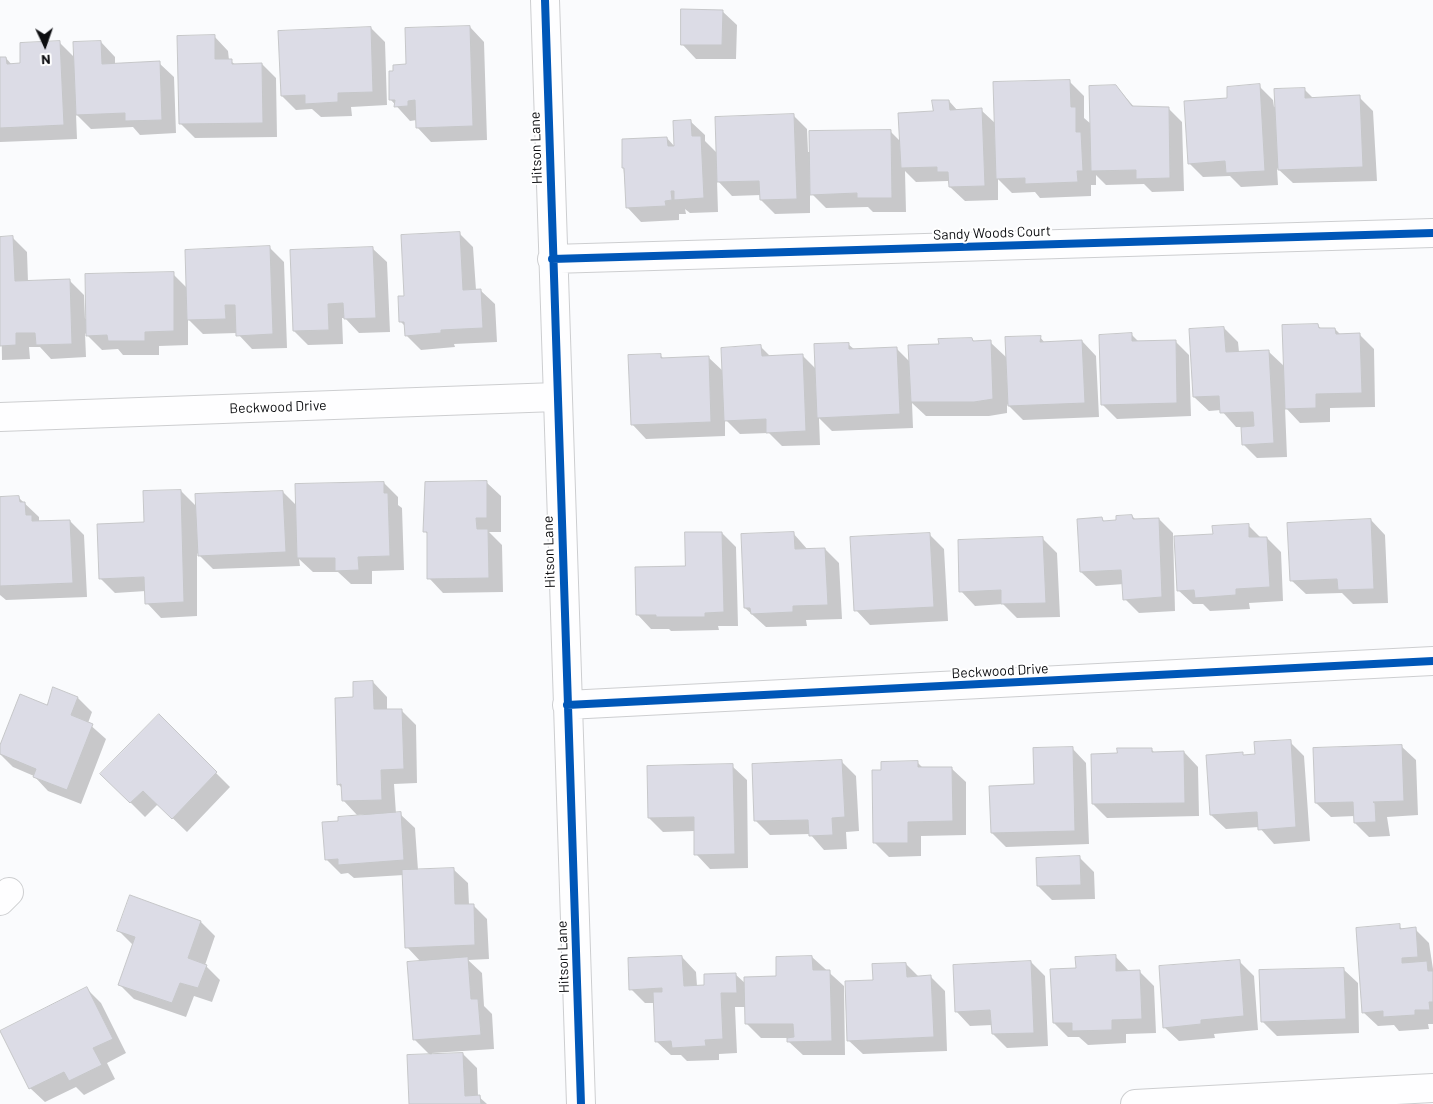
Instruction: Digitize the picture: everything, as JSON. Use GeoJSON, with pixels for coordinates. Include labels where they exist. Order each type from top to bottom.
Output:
{"type":"FeatureCollection","features":[{"type":"Feature","properties":{"kind":"street","name":"Hitson Lane"},"geometry":{"type":"LineString","coordinates":[[545,0],[556,396],[581,1104]]}},
{"type":"Feature","properties":{"kind":"street","name":"Sandy Woods Court"},"geometry":{"type":"LineString","coordinates":[[552,259],[1433,233]]}},
{"type":"Feature","properties":{"kind":"street","name":"Beckwood Drive"},"geometry":{"type":"LineString","coordinates":[[0,418],[556,396]]}},
{"type":"Feature","properties":{"kind":"street","name":"Beckwood Drive"},"geometry":{"type":"LineString","coordinates":[[567,706],[1433,661]]}},
{"type":"Feature","properties":{"kind":"street"},"geometry":{"type":"LineString","coordinates":[[1135,1104],[1433,1088]]}},
{"type":"Feature","properties":{"kind":"building"},"geometry":{"type":"Polygon","coordinates":[[[681,9],[723,10],[722,45],[681,45],[681,9]]]}},
{"type":"Feature","properties":{"kind":"building"},"geometry":{"type":"Polygon","coordinates":[[[470,26],[473,126],[416,128],[415,100],[408,101],[408,106],[394,107],[395,100],[389,100],[389,71],[393,71],[393,65],[406,64],[405,28],[470,26]]]}},
{"type":"Feature","properties":{"kind":"building"},"geometry":{"type":"Polygon","coordinates":[[[371,27],[373,92],[338,93],[338,102],[305,104],[305,95],[281,96],[278,31],[371,27]]]}},
{"type":"Feature","properties":{"kind":"building"},"geometry":{"type":"Polygon","coordinates":[[[215,35],[215,59],[232,59],[232,64],[262,63],[263,123],[179,124],[177,36],[215,35]]]}},
{"type":"Feature","properties":{"kind":"building"},"geometry":{"type":"Polygon","coordinates":[[[60,41],[64,125],[0,128],[0,57],[6,57],[7,64],[20,63],[20,43],[60,41]]]}},
{"type":"Feature","properties":{"kind":"building"},"geometry":{"type":"Polygon","coordinates":[[[101,41],[102,64],[160,61],[162,120],[125,121],[125,113],[76,115],[73,42],[101,41]]]}},
{"type":"Feature","properties":{"kind":"building"},"geometry":{"type":"Polygon","coordinates":[[[1070,80],[1071,107],[1076,107],[1076,132],[1081,132],[1083,171],[1077,171],[1078,182],[1025,184],[1025,178],[996,179],[993,82],[1070,80]]]}},
{"type":"Feature","properties":{"kind":"building"},"geometry":{"type":"Polygon","coordinates":[[[1260,84],[1265,171],[1226,173],[1225,161],[1188,164],[1184,101],[1227,98],[1227,87],[1260,84]]]}},
{"type":"Feature","properties":{"kind":"building"},"geometry":{"type":"Polygon","coordinates":[[[1116,85],[1132,106],[1169,107],[1170,178],[1136,179],[1136,170],[1091,171],[1089,86],[1116,85]]]}},
{"type":"Feature","properties":{"kind":"building"},"geometry":{"type":"Polygon","coordinates":[[[1305,88],[1305,98],[1360,95],[1363,167],[1278,170],[1274,89],[1305,88]]]}},
{"type":"Feature","properties":{"kind":"building"},"geometry":{"type":"Polygon","coordinates":[[[932,100],[949,100],[950,110],[982,108],[985,186],[949,187],[948,172],[937,172],[937,167],[901,168],[898,113],[933,111],[932,100]]]}},
{"type":"Feature","properties":{"kind":"building"},"geometry":{"type":"Polygon","coordinates":[[[794,114],[797,199],[760,200],[759,181],[717,182],[715,117],[794,114]]]}},
{"type":"Feature","properties":{"kind":"building"},"geometry":{"type":"Polygon","coordinates":[[[691,120],[692,136],[701,136],[704,198],[674,200],[674,191],[671,191],[672,200],[665,201],[666,206],[626,208],[624,168],[622,168],[622,139],[667,137],[668,146],[674,146],[673,121],[691,120]]]}},
{"type":"Feature","properties":{"kind":"building"},"geometry":{"type":"Polygon","coordinates":[[[891,130],[892,198],[857,198],[857,193],[810,195],[809,131],[891,130]]]}},
{"type":"Feature","properties":{"kind":"building"},"geometry":{"type":"Polygon","coordinates":[[[460,232],[463,290],[481,289],[483,328],[441,330],[441,333],[405,336],[404,322],[399,322],[398,296],[404,296],[401,235],[460,232]]]}},
{"type":"Feature","properties":{"kind":"building"},"geometry":{"type":"Polygon","coordinates":[[[13,236],[15,281],[70,279],[72,344],[36,345],[35,333],[16,333],[16,345],[0,346],[0,237],[13,236]]]}},
{"type":"Feature","properties":{"kind":"building"},"geometry":{"type":"Polygon","coordinates":[[[270,246],[273,334],[236,336],[235,305],[225,305],[226,319],[187,320],[185,250],[270,246]]]}},
{"type":"Feature","properties":{"kind":"building"},"geometry":{"type":"Polygon","coordinates":[[[373,247],[376,318],[344,319],[343,303],[328,304],[329,330],[293,331],[290,250],[373,247]]]}},
{"type":"Feature","properties":{"kind":"building"},"geometry":{"type":"Polygon","coordinates":[[[174,272],[174,331],[145,332],[145,341],[108,341],[107,335],[86,336],[85,274],[174,272]]]}},
{"type":"Feature","properties":{"kind":"building"},"geometry":{"type":"Polygon","coordinates":[[[1318,324],[1319,328],[1335,328],[1336,334],[1360,333],[1362,393],[1316,394],[1316,408],[1285,409],[1282,325],[1318,324]]]}},
{"type":"Feature","properties":{"kind":"building"},"geometry":{"type":"Polygon","coordinates":[[[1224,327],[1226,352],[1269,350],[1274,443],[1242,445],[1241,427],[1254,426],[1253,412],[1220,413],[1219,396],[1193,397],[1189,329],[1224,327]]]}},
{"type":"Feature","properties":{"kind":"building"},"geometry":{"type":"Polygon","coordinates":[[[1132,333],[1132,341],[1176,340],[1177,403],[1101,405],[1099,335],[1132,333]]]}},
{"type":"Feature","properties":{"kind":"building"},"geometry":{"type":"Polygon","coordinates":[[[1041,336],[1040,342],[1082,340],[1085,403],[1008,406],[1005,337],[1041,336]]]}},
{"type":"Feature","properties":{"kind":"building"},"geometry":{"type":"Polygon","coordinates":[[[972,338],[973,341],[991,340],[993,399],[974,402],[911,402],[908,345],[939,344],[938,339],[972,338]]]}},
{"type":"Feature","properties":{"kind":"building"},"geometry":{"type":"Polygon","coordinates":[[[849,343],[849,349],[897,347],[900,414],[817,418],[814,344],[849,343]]]}},
{"type":"Feature","properties":{"kind":"building"},"geometry":{"type":"Polygon","coordinates":[[[761,345],[762,356],[803,354],[806,431],[766,433],[766,419],[724,421],[721,348],[761,345]]]}},
{"type":"Feature","properties":{"kind":"building"},"geometry":{"type":"Polygon","coordinates":[[[661,354],[661,358],[709,356],[711,422],[631,425],[628,355],[661,354]]]}},
{"type":"Feature","properties":{"kind":"building"},"geometry":{"type":"Polygon","coordinates":[[[487,481],[487,518],[476,518],[477,529],[488,529],[489,578],[427,579],[427,532],[423,532],[425,482],[487,481]]]}},
{"type":"Feature","properties":{"kind":"building"},"geometry":{"type":"Polygon","coordinates":[[[384,482],[384,493],[388,493],[390,556],[358,557],[359,570],[335,571],[335,558],[297,558],[295,484],[384,482]]]}},
{"type":"Feature","properties":{"kind":"building"},"geometry":{"type":"Polygon","coordinates":[[[181,490],[184,602],[145,604],[144,577],[99,579],[97,524],[144,522],[143,491],[181,490]]]}},
{"type":"Feature","properties":{"kind":"building"},"geometry":{"type":"Polygon","coordinates":[[[283,491],[286,552],[198,556],[195,494],[283,491]]]}},
{"type":"Feature","properties":{"kind":"building"},"geometry":{"type":"Polygon","coordinates":[[[19,496],[20,502],[25,502],[26,515],[32,515],[32,521],[70,520],[73,583],[0,586],[0,497],[19,496]]]}},
{"type":"Feature","properties":{"kind":"building"},"geometry":{"type":"Polygon","coordinates":[[[1132,515],[1133,519],[1159,518],[1162,597],[1123,600],[1121,570],[1080,572],[1077,519],[1102,517],[1103,521],[1116,520],[1116,516],[1132,515]]]}},
{"type":"Feature","properties":{"kind":"building"},"geometry":{"type":"Polygon","coordinates":[[[1371,519],[1374,589],[1338,590],[1337,579],[1290,581],[1287,523],[1371,519]]]}},
{"type":"Feature","properties":{"kind":"building"},"geometry":{"type":"Polygon","coordinates":[[[1249,524],[1249,537],[1267,537],[1270,587],[1236,589],[1236,595],[1195,598],[1194,590],[1177,591],[1174,536],[1213,534],[1212,526],[1249,524]]]}},
{"type":"Feature","properties":{"kind":"building"},"geometry":{"type":"Polygon","coordinates":[[[685,532],[722,532],[724,612],[705,613],[705,617],[636,615],[635,567],[685,566],[685,532]]]}},
{"type":"Feature","properties":{"kind":"building"},"geometry":{"type":"Polygon","coordinates":[[[794,532],[795,549],[825,548],[828,605],[793,606],[793,612],[751,614],[750,608],[744,608],[741,534],[794,532]]]}},
{"type":"Feature","properties":{"kind":"building"},"geometry":{"type":"Polygon","coordinates":[[[930,533],[934,607],[854,611],[850,537],[930,533]]]}},
{"type":"Feature","properties":{"kind":"building"},"geometry":{"type":"Polygon","coordinates":[[[1043,537],[1046,603],[1001,604],[1001,590],[959,592],[958,540],[1043,537]]]}},
{"type":"Feature","properties":{"kind":"building"},"geometry":{"type":"Polygon","coordinates":[[[373,681],[374,709],[402,709],[404,769],[381,770],[382,800],[342,801],[341,784],[337,785],[335,698],[353,697],[353,682],[373,681]]]}},
{"type":"Feature","properties":{"kind":"building"},"geometry":{"type":"Polygon","coordinates":[[[53,687],[78,697],[71,715],[93,724],[67,790],[33,777],[36,769],[0,754],[0,745],[20,694],[47,705],[53,687]]]}},
{"type":"Feature","properties":{"kind":"building"},"geometry":{"type":"Polygon","coordinates":[[[159,714],[217,772],[172,819],[143,791],[130,803],[100,774],[159,714]]]}},
{"type":"Feature","properties":{"kind":"building"},"geometry":{"type":"Polygon","coordinates":[[[1291,740],[1296,827],[1258,830],[1257,812],[1210,815],[1206,755],[1243,752],[1243,755],[1255,754],[1254,742],[1291,740]]]}},
{"type":"Feature","properties":{"kind":"building"},"geometry":{"type":"Polygon","coordinates":[[[1402,745],[1404,801],[1373,802],[1375,803],[1376,822],[1354,823],[1353,802],[1315,803],[1313,748],[1402,745]]]}},
{"type":"Feature","properties":{"kind":"building"},"geometry":{"type":"Polygon","coordinates":[[[1073,747],[1075,831],[991,833],[989,786],[1034,784],[1033,748],[1073,747]]]}},
{"type":"Feature","properties":{"kind":"building"},"geometry":{"type":"Polygon","coordinates":[[[1117,748],[1152,748],[1152,752],[1184,751],[1185,803],[1092,804],[1091,754],[1117,753],[1117,748]]]}},
{"type":"Feature","properties":{"kind":"building"},"geometry":{"type":"Polygon","coordinates":[[[842,760],[845,817],[832,818],[833,835],[809,836],[808,820],[754,821],[752,764],[842,760]]]}},
{"type":"Feature","properties":{"kind":"building"},"geometry":{"type":"Polygon","coordinates":[[[918,761],[918,767],[952,767],[953,821],[908,822],[908,843],[873,843],[872,770],[881,770],[881,762],[918,761]]]}},
{"type":"Feature","properties":{"kind":"building"},"geometry":{"type":"Polygon","coordinates":[[[733,764],[735,854],[694,855],[694,817],[648,818],[647,766],[733,764]]]}},
{"type":"Feature","properties":{"kind":"building"},"geometry":{"type":"Polygon","coordinates":[[[401,812],[404,860],[338,865],[338,859],[325,860],[322,822],[338,821],[338,817],[401,812]]]}},
{"type":"Feature","properties":{"kind":"building"},"geometry":{"type":"Polygon","coordinates":[[[1080,856],[1081,885],[1037,886],[1036,858],[1080,856]]]}},
{"type":"Feature","properties":{"kind":"building"},"geometry":{"type":"Polygon","coordinates":[[[454,868],[455,904],[474,904],[475,945],[405,948],[402,870],[454,868]]]}},
{"type":"Feature","properties":{"kind":"building"},"geometry":{"type":"Polygon","coordinates":[[[130,895],[201,921],[188,958],[207,965],[198,988],[180,983],[172,1003],[118,985],[135,937],[117,931],[130,895]]]}},
{"type":"Feature","properties":{"kind":"building"},"geometry":{"type":"Polygon","coordinates":[[[1400,924],[1400,929],[1416,927],[1418,957],[1402,958],[1402,963],[1427,961],[1428,971],[1433,971],[1433,1002],[1429,1002],[1430,1010],[1415,1010],[1415,1015],[1383,1017],[1383,1011],[1362,1013],[1356,928],[1400,924]]]}},
{"type":"Feature","properties":{"kind":"building"},"geometry":{"type":"Polygon","coordinates":[[[1116,955],[1116,971],[1140,970],[1142,1019],[1112,1020],[1112,1030],[1072,1031],[1072,1023],[1053,1023],[1050,969],[1076,968],[1075,957],[1116,955]]]}},
{"type":"Feature","properties":{"kind":"building"},"geometry":{"type":"Polygon","coordinates":[[[682,956],[684,986],[704,985],[704,974],[736,973],[737,993],[721,993],[723,1039],[705,1040],[706,1046],[672,1048],[671,1041],[655,1042],[653,992],[662,992],[662,988],[629,990],[628,958],[682,956]]]}},
{"type":"Feature","properties":{"kind":"building"},"geometry":{"type":"Polygon","coordinates":[[[812,956],[813,970],[830,970],[832,1041],[787,1042],[787,1038],[794,1037],[793,1024],[745,1024],[744,977],[776,976],[776,957],[812,956]]]}},
{"type":"Feature","properties":{"kind":"building"},"geometry":{"type":"Polygon","coordinates":[[[468,957],[471,999],[478,999],[481,1035],[413,1040],[407,962],[468,957]]]}},
{"type":"Feature","properties":{"kind":"building"},"geometry":{"type":"Polygon","coordinates":[[[1240,960],[1244,1016],[1201,1020],[1201,1024],[1163,1028],[1159,966],[1240,960]]]}},
{"type":"Feature","properties":{"kind":"building"},"geometry":{"type":"Polygon","coordinates":[[[1031,961],[1034,1033],[992,1034],[990,1010],[955,1012],[953,965],[1031,961]]]}},
{"type":"Feature","properties":{"kind":"building"},"geometry":{"type":"Polygon","coordinates":[[[906,963],[907,977],[931,975],[934,1037],[847,1041],[845,981],[873,980],[872,964],[906,963]]]}},
{"type":"Feature","properties":{"kind":"building"},"geometry":{"type":"Polygon","coordinates":[[[1344,968],[1346,1019],[1261,1022],[1259,970],[1344,968]]]}},
{"type":"Feature","properties":{"kind":"building"},"geometry":{"type":"Polygon","coordinates":[[[87,987],[113,1039],[93,1048],[102,1065],[69,1081],[64,1072],[29,1089],[0,1031],[87,987]]]}},
{"type":"Feature","properties":{"kind":"building"},"geometry":{"type":"Polygon","coordinates":[[[463,1053],[465,1096],[480,1095],[481,1104],[409,1104],[407,1055],[463,1053]]]}},
{"type":"Feature","properties":{"kind":"cycle path"},"geometry":{"type":"LineString","coordinates":[[545,0],[581,1104]]}},
{"type":"Feature","properties":{"kind":"cycle path"},"geometry":{"type":"LineString","coordinates":[[552,259],[1433,233]]}},
{"type":"Feature","properties":{"kind":"cycle path"},"geometry":{"type":"LineString","coordinates":[[567,705],[1433,661]]}}]}
